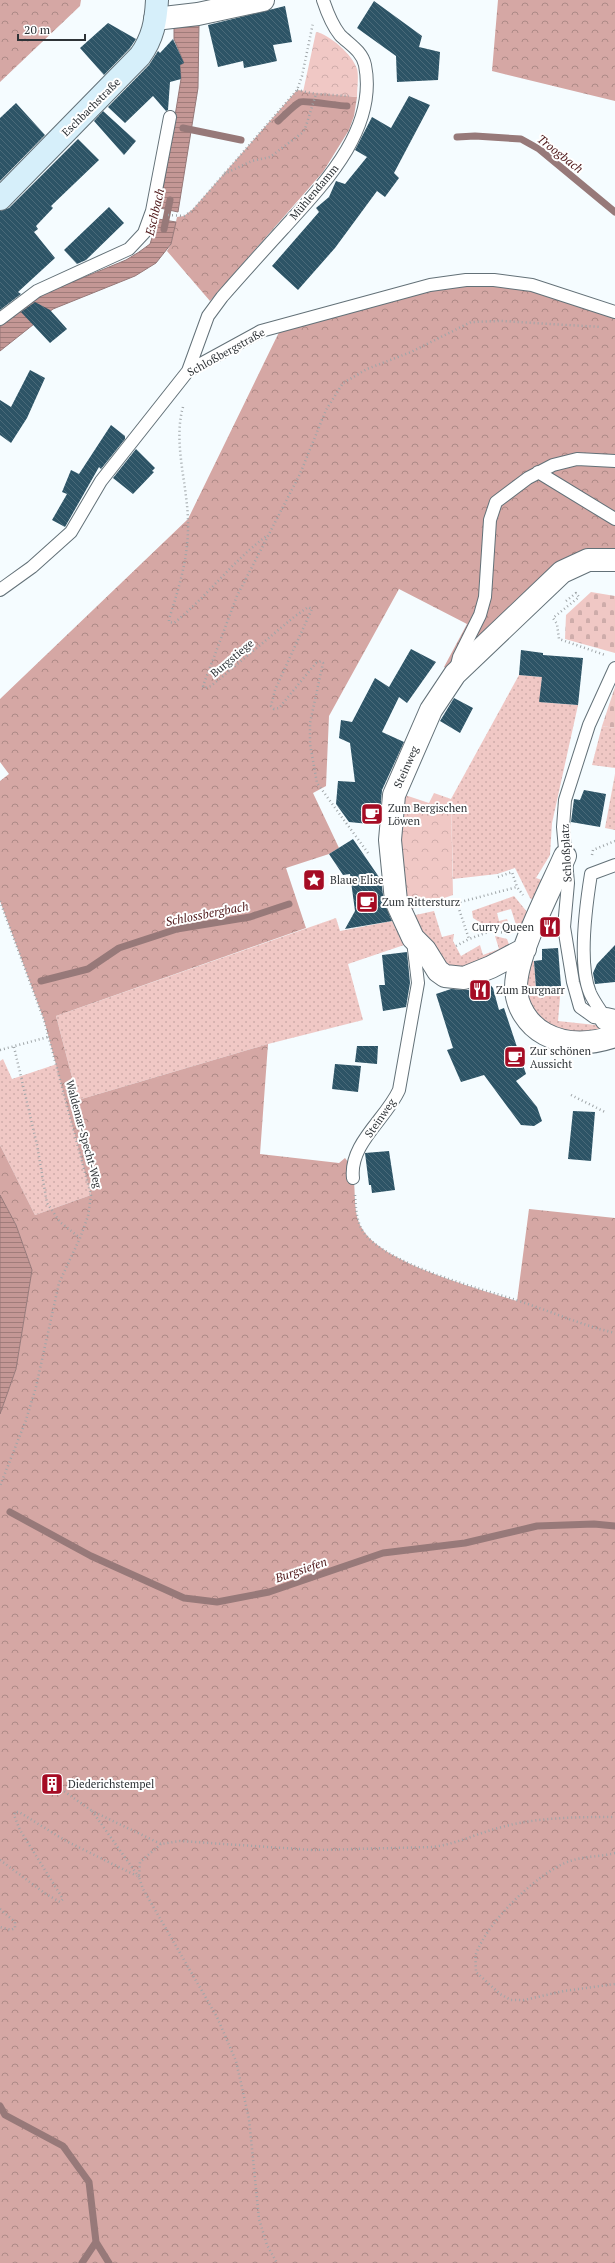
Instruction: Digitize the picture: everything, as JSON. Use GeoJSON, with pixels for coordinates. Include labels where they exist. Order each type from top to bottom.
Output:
{"type":"FeatureCollection","features":[{"type":"Feature","properties":{"kind":"main road","name":"Eschbachstraße"},"geometry":{"type":"LineString","coordinates":[[0,200],[133,64],[151,38],[162,12]]}},
{"type":"Feature","properties":{"kind":"street"},"geometry":{"type":"LineString","coordinates":[[162,12],[211,8],[262,0]]}},
{"type":"Feature","properties":{"kind":"street","name":"Steinweg"},"geometry":{"type":"LineString","coordinates":[[527,943],[491,967],[464,978],[455,979],[445,976],[438,971],[425,950],[413,938],[396,901],[391,857],[392,808],[399,781],[431,710],[455,674],[562,572],[588,560],[615,560]]}},
{"type":"Feature","properties":{"kind":"street"},"geometry":{"type":"LineString","coordinates":[[565,856],[527,943],[516,978],[517,994],[522,1011],[537,1030],[549,1037],[574,1043],[587,1043],[612,1025]]}},
{"type":"Feature","properties":{"kind":"lane","name":"Mühlendamm"},"geometry":{"type":"LineString","coordinates":[[188,371],[208,316],[222,297],[313,196],[344,155],[358,126],[365,97],[367,79],[365,63],[360,54],[339,34],[328,15],[323,0]]}},
{"type":"Feature","properties":{"kind":"lane"},"geometry":{"type":"LineString","coordinates":[[0,319],[38,291],[118,255],[140,240],[149,224],[170,117]]}},
{"type":"Feature","properties":{"kind":"lane","name":"Schloßbergstraße"},"geometry":{"type":"LineString","coordinates":[[0,590],[32,566],[71,532],[101,480],[188,371],[261,331],[437,284],[494,280],[532,285],[615,312]]}},
{"type":"Feature","properties":{"kind":"lane"},"geometry":{"type":"LineString","coordinates":[[538,472],[553,465],[578,459],[615,461]]}},
{"type":"Feature","properties":{"kind":"lane"},"geometry":{"type":"LineString","coordinates":[[538,472],[615,518]]}},
{"type":"Feature","properties":{"kind":"lane","name":"Steinweg"},"geometry":{"type":"LineString","coordinates":[[455,674],[459,657],[474,629],[485,597],[488,536],[494,508],[501,496],[538,472]]}},
{"type":"Feature","properties":{"kind":"lane","name":"Schloßplatz"},"geometry":{"type":"LineString","coordinates":[[612,1025],[586,1013],[580,1008],[576,997],[565,942],[564,927],[568,883],[563,827],[566,800],[589,724],[615,668]]}},
{"type":"Feature","properties":{"kind":"lane"},"geometry":{"type":"LineString","coordinates":[[612,1025],[590,993],[584,964],[586,921],[591,874],[615,865]]}},
{"type":"Feature","properties":{"kind":"lane","name":"Steinweg"},"geometry":{"type":"LineString","coordinates":[[353,1178],[352,1166],[360,1148],[394,1101],[399,1090],[418,983],[413,938]]}},
{"type":"Feature","properties":{"kind":"path"},"geometry":{"type":"LineString","coordinates":[[177,217],[184,216],[192,211],[297,90],[302,76],[314,17]]}},
{"type":"Feature","properties":{"kind":"path"},"geometry":{"type":"LineString","coordinates":[[297,90],[316,94],[365,97]]}},
{"type":"Feature","properties":{"kind":"path"},"geometry":{"type":"LineString","coordinates":[[222,175],[252,161],[270,157],[305,129],[313,109],[316,94]]}},
{"type":"Feature","properties":{"kind":"path"},"geometry":{"type":"LineString","coordinates":[[184,402],[180,428],[188,519],[188,551],[169,622],[174,623],[188,612],[222,574],[269,534],[300,474],[326,410],[338,389],[353,376],[423,346],[470,322],[501,321],[608,327]]}},
{"type":"Feature","properties":{"kind":"path","name":"Burgstiege"},"geometry":{"type":"LineString","coordinates":[[269,534],[231,610],[203,686],[205,688],[211,686],[308,607],[312,610],[275,690],[271,706],[274,709],[279,708],[316,663],[321,661],[323,663],[310,723],[312,763],[317,783],[372,860]]}},
{"type":"Feature","properties":{"kind":"path"},"geometry":{"type":"LineString","coordinates":[[565,602],[576,593],[579,597],[553,618],[557,624],[559,639],[608,656]]}},
{"type":"Feature","properties":{"kind":"path"},"geometry":{"type":"LineString","coordinates":[[498,877],[512,872],[517,886],[539,915]]}},
{"type":"Feature","properties":{"kind":"path"},"geometry":{"type":"LineString","coordinates":[[469,939],[457,903],[517,886]]}},
{"type":"Feature","properties":{"kind":"path","name":"Waldemar-Specht-Weg"},"geometry":{"type":"LineString","coordinates":[[0,901],[48,1037],[92,1195],[88,1216],[80,1238],[59,1282],[36,1387],[26,1420],[0,1486]]}},
{"type":"Feature","properties":{"kind":"path"},"geometry":{"type":"LineString","coordinates":[[456,946],[469,939],[492,931],[527,943]]}},
{"type":"Feature","properties":{"kind":"path"},"geometry":{"type":"LineString","coordinates":[[0,1050],[48,1037]]}},
{"type":"Feature","properties":{"kind":"path"},"geometry":{"type":"LineString","coordinates":[[14,1046],[37,1145],[47,1203],[60,1222],[80,1238]]}},
{"type":"Feature","properties":{"kind":"path"},"geometry":{"type":"LineString","coordinates":[[571,1095],[605,1112]]}},
{"type":"Feature","properties":{"kind":"path"},"geometry":{"type":"LineString","coordinates":[[353,1178],[356,1213],[362,1230],[385,1250],[453,1280],[518,1301],[574,1322],[615,1333]]}},
{"type":"Feature","properties":{"kind":"path"},"geometry":{"type":"LineString","coordinates":[[61,1789],[92,1811],[161,1844]]}},
{"type":"Feature","properties":{"kind":"path"},"geometry":{"type":"LineString","coordinates":[[92,1811],[139,1877],[159,1918],[191,1969],[217,2016],[236,2061],[247,2105],[259,2219],[267,2245],[277,2263]]}},
{"type":"Feature","properties":{"kind":"path"},"geometry":{"type":"LineString","coordinates":[[0,1860],[46,1894],[60,1902],[62,1899],[20,1830],[14,1815],[15,1812],[19,1812],[66,1841],[139,1877]]}},
{"type":"Feature","properties":{"kind":"path"},"geometry":{"type":"LineString","coordinates":[[139,1877],[140,1862],[161,1844],[180,1841],[313,1850],[433,1847],[448,1845],[498,1828],[534,1820],[615,1817]]}},
{"type":"Feature","properties":{"kind":"path"},"geometry":{"type":"LineString","coordinates":[[615,1853],[571,1861],[545,1875],[497,1920],[483,1940],[476,1956],[476,1972],[500,1994],[511,2000],[524,2000],[564,1990],[615,1984]]}},
{"type":"Feature","properties":{"kind":"path"},"geometry":{"type":"LineString","coordinates":[[0,1909],[15,1922],[15,1928],[11,1930],[0,1927]]}},
{"type":"Feature","properties":{"kind":"green space"},"geometry":{"type":"Polygon","coordinates":[[[0,0],[81,0],[80,6],[0,82],[0,0]]]}},
{"type":"Feature","properties":{"kind":"green space"},"geometry":{"type":"Polygon","coordinates":[[[498,0],[615,0],[615,101],[492,71],[498,0]]]}},
{"type":"Feature","properties":{"kind":"green space"},"geometry":{"type":"Polygon","coordinates":[[[316,32],[334,41],[355,63],[358,75],[357,97],[303,92],[316,32]]]}},
{"type":"Feature","properties":{"kind":"green space"},"geometry":{"type":"Polygon","coordinates":[[[297,90],[357,97],[354,116],[349,130],[323,172],[210,301],[167,251],[171,244],[177,217],[184,216],[193,209],[297,90]]]}},
{"type":"Feature","properties":{"kind":"green space"},"geometry":{"type":"Polygon","coordinates":[[[494,280],[615,312],[615,560],[588,560],[455,674],[444,667],[467,624],[399,589],[329,716],[326,786],[313,793],[339,848],[329,854],[286,868],[306,928],[56,1016],[78,1100],[268,1044],[260,1154],[339,1163],[345,1158],[353,1175],[356,1212],[363,1230],[374,1242],[391,1254],[434,1274],[517,1301],[529,1209],[615,1218],[615,2263],[0,2263],[0,1414],[16,1369],[32,1270],[16,1225],[0,1195],[0,1145],[35,1215],[91,1195],[44,1020],[0,901],[0,781],[9,774],[0,762],[0,699],[188,519],[283,324],[430,285],[494,280]]]}},
{"type":"Feature","properties":{"kind":"green space"},"geometry":{"type":"Polygon","coordinates":[[[591,592],[615,596],[615,653],[565,639],[566,615],[591,592]]]}},
{"type":"Feature","properties":{"kind":"green space"},"geometry":{"type":"Polygon","coordinates":[[[519,675],[542,677],[540,702],[578,705],[552,823],[550,855],[536,878],[545,881],[536,903],[530,898],[515,868],[497,874],[453,879],[451,799],[519,675]]]}},
{"type":"Feature","properties":{"kind":"green space"},"geometry":{"type":"Polygon","coordinates":[[[615,687],[615,728],[602,726],[615,687]]]}},
{"type":"Feature","properties":{"kind":"green space"},"geometry":{"type":"Polygon","coordinates":[[[602,726],[615,728],[615,768],[592,765],[602,726]]]}},
{"type":"Feature","properties":{"kind":"green space"},"geometry":{"type":"Polygon","coordinates":[[[615,774],[615,830],[605,828],[615,774]]]}},
{"type":"Feature","properties":{"kind":"green space"},"geometry":{"type":"Polygon","coordinates":[[[399,793],[429,803],[434,793],[451,799],[453,895],[406,911],[402,896],[399,793]]]}},
{"type":"Feature","properties":{"kind":"green space"},"geometry":{"type":"Polygon","coordinates":[[[514,896],[532,918],[529,925],[517,928],[511,909],[497,913],[499,921],[507,919],[511,930],[486,926],[473,918],[472,911],[514,896]]]}},
{"type":"Feature","properties":{"kind":"green space"},"geometry":{"type":"Polygon","coordinates":[[[434,911],[442,937],[454,934],[453,941],[461,956],[480,945],[483,955],[499,949],[495,936],[507,939],[511,950],[465,970],[449,968],[411,916],[434,911]]]}},
{"type":"Feature","properties":{"kind":"green space"},"geometry":{"type":"Polygon","coordinates":[[[336,918],[340,931],[392,921],[404,945],[348,964],[363,1020],[268,1044],[78,1100],[56,1016],[336,918]]]}},
{"type":"Feature","properties":{"kind":"green space"},"geometry":{"type":"Polygon","coordinates":[[[530,961],[534,961],[536,988],[561,986],[558,1021],[605,1026],[604,1031],[569,1032],[538,1019],[525,992],[530,961]]]}},
{"type":"Feature","properties":{"kind":"green space"},"geometry":{"type":"Polygon","coordinates":[[[3,1059],[12,1079],[57,1064],[91,1195],[35,1215],[0,1145],[0,1061],[3,1059]]]}},
{"type":"Feature","properties":{"kind":"shaded area"},"geometry":{"type":"Polygon","coordinates":[[[199,25],[198,88],[178,212],[160,208],[181,79],[180,65],[184,63],[174,39],[174,28],[199,25]]]}},
{"type":"Feature","properties":{"kind":"shaded area"},"geometry":{"type":"Polygon","coordinates":[[[158,219],[176,222],[171,244],[156,263],[135,276],[53,309],[0,351],[0,327],[41,295],[126,260],[139,252],[150,244],[158,219]]]}},
{"type":"Feature","properties":{"kind":"shaded area"},"geometry":{"type":"Polygon","coordinates":[[[0,1195],[16,1225],[32,1270],[16,1369],[0,1414],[0,1195]]]}},
{"type":"Feature","properties":{"kind":"building"},"geometry":{"type":"Polygon","coordinates":[[[374,1],[422,36],[419,47],[440,52],[438,80],[397,82],[396,56],[357,28],[374,1]]]}},
{"type":"Feature","properties":{"kind":"building"},"geometry":{"type":"Polygon","coordinates":[[[285,6],[292,42],[273,45],[277,61],[244,68],[243,61],[218,67],[208,25],[285,6]]]}},
{"type":"Feature","properties":{"kind":"building"},"geometry":{"type":"Polygon","coordinates":[[[108,23],[136,39],[130,48],[104,75],[80,48],[108,23]]]}},
{"type":"Feature","properties":{"kind":"building"},"geometry":{"type":"Polygon","coordinates":[[[173,39],[184,63],[180,65],[181,79],[170,82],[168,110],[166,111],[153,96],[125,123],[108,107],[149,65],[158,51],[160,53],[173,39]]]}},
{"type":"Feature","properties":{"kind":"building"},"geometry":{"type":"Polygon","coordinates":[[[409,96],[430,105],[394,173],[399,178],[385,197],[377,191],[335,248],[298,290],[272,266],[319,212],[316,208],[329,197],[336,181],[345,184],[367,157],[355,150],[372,117],[391,128],[409,96]]]}},
{"type":"Feature","properties":{"kind":"building"},"geometry":{"type":"Polygon","coordinates":[[[16,103],[45,135],[0,181],[0,118],[16,103]]]}},
{"type":"Feature","properties":{"kind":"building"},"geometry":{"type":"Polygon","coordinates":[[[103,111],[136,141],[124,155],[94,121],[103,111]]]}},
{"type":"Feature","properties":{"kind":"building"},"geometry":{"type":"Polygon","coordinates":[[[78,139],[99,160],[51,206],[53,208],[36,226],[38,229],[34,232],[55,258],[18,292],[21,294],[0,310],[0,211],[9,208],[78,139]]]}},
{"type":"Feature","properties":{"kind":"building"},"geometry":{"type":"Polygon","coordinates":[[[109,207],[124,223],[86,260],[77,264],[64,250],[109,207]]]}},
{"type":"Feature","properties":{"kind":"building"},"geometry":{"type":"Polygon","coordinates":[[[35,302],[50,310],[67,329],[50,343],[21,312],[35,302]]]}},
{"type":"Feature","properties":{"kind":"building"},"geometry":{"type":"Polygon","coordinates":[[[30,370],[45,378],[27,418],[11,443],[0,435],[0,400],[11,407],[30,370]]]}},
{"type":"Feature","properties":{"kind":"building"},"geometry":{"type":"Polygon","coordinates":[[[111,425],[125,436],[125,439],[101,469],[99,467],[65,527],[52,520],[67,494],[62,492],[71,470],[79,474],[111,425]]]}},
{"type":"Feature","properties":{"kind":"building"},"geometry":{"type":"Polygon","coordinates":[[[136,449],[155,468],[152,471],[154,472],[133,494],[113,478],[136,449]]]}},
{"type":"Feature","properties":{"kind":"building"},"geometry":{"type":"Polygon","coordinates":[[[411,649],[436,662],[407,703],[399,697],[382,732],[404,742],[382,790],[379,825],[349,822],[336,804],[338,781],[355,782],[350,743],[339,738],[341,720],[352,722],[375,678],[389,687],[411,649]]]}},
{"type":"Feature","properties":{"kind":"building"},"geometry":{"type":"Polygon","coordinates":[[[521,650],[543,653],[543,655],[583,658],[578,705],[539,702],[542,677],[519,675],[521,650]]]}},
{"type":"Feature","properties":{"kind":"building"},"geometry":{"type":"Polygon","coordinates":[[[454,698],[473,708],[460,733],[440,721],[454,698]]]}},
{"type":"Feature","properties":{"kind":"building"},"geometry":{"type":"Polygon","coordinates":[[[584,790],[606,794],[600,827],[571,822],[574,799],[580,800],[584,790]]]}},
{"type":"Feature","properties":{"kind":"building"},"geometry":{"type":"Polygon","coordinates":[[[353,839],[381,880],[384,902],[392,921],[345,929],[355,911],[350,874],[343,875],[329,854],[353,839]]]}},
{"type":"Feature","properties":{"kind":"building"},"geometry":{"type":"Polygon","coordinates":[[[615,945],[615,982],[595,984],[593,973],[597,964],[615,945]]]}},
{"type":"Feature","properties":{"kind":"building"},"geometry":{"type":"Polygon","coordinates":[[[558,948],[561,986],[536,988],[534,961],[542,960],[542,949],[558,948]]]}},
{"type":"Feature","properties":{"kind":"building"},"geometry":{"type":"Polygon","coordinates":[[[407,952],[410,983],[406,1007],[383,1011],[379,985],[385,985],[382,955],[407,952]]]}},
{"type":"Feature","properties":{"kind":"building"},"geometry":{"type":"Polygon","coordinates":[[[488,982],[493,988],[499,1010],[504,1008],[526,1074],[516,1081],[537,1107],[542,1121],[534,1126],[521,1125],[484,1075],[461,1082],[447,1050],[453,1048],[436,994],[451,989],[468,990],[488,982]]]}},
{"type":"Feature","properties":{"kind":"building"},"geometry":{"type":"Polygon","coordinates":[[[357,1046],[378,1046],[377,1064],[355,1062],[357,1046]]]}},
{"type":"Feature","properties":{"kind":"building"},"geometry":{"type":"Polygon","coordinates":[[[335,1064],[361,1066],[358,1092],[332,1089],[335,1064]]]}},
{"type":"Feature","properties":{"kind":"building"},"geometry":{"type":"Polygon","coordinates":[[[573,1111],[595,1112],[591,1161],[568,1159],[573,1111]]]}},
{"type":"Feature","properties":{"kind":"building"},"geometry":{"type":"Polygon","coordinates":[[[389,1151],[395,1190],[372,1193],[371,1185],[369,1185],[365,1153],[389,1151]]]}},
{"type":"Feature","properties":{"kind":"building","name":"Diederichstempel"},"geometry":{"type":"Polygon","coordinates":[[[50,1775],[62,1777],[61,1789],[55,1794],[48,1793],[43,1787],[44,1779],[50,1775]]]}},
{"type":"Feature","properties":{"kind":"waterway","name":"Troogbach"},"geometry":{"type":"LineString","coordinates":[[278,121],[300,102],[347,106]]}},
{"type":"Feature","properties":{"kind":"waterway","name":"Troogbach"},"geometry":{"type":"LineString","coordinates":[[183,128],[241,140]]}},
{"type":"Feature","properties":{"kind":"waterway","name":"Troogbach"},"geometry":{"type":"LineString","coordinates":[[457,137],[475,136],[521,139],[539,149],[615,212]]}},
{"type":"Feature","properties":{"kind":"waterway","name":"Eschbach"},"geometry":{"type":"LineString","coordinates":[[164,229],[170,200]]}},
{"type":"Feature","properties":{"kind":"waterway","name":"Schlossbergbach"},"geometry":{"type":"LineString","coordinates":[[41,981],[88,969],[119,948],[177,929],[250,917],[289,904]]}},
{"type":"Feature","properties":{"kind":"waterway","name":"Burgsiefen"},"geometry":{"type":"LineString","coordinates":[[10,1512],[91,1556],[184,1598],[217,1602],[269,1592],[383,1553],[465,1543],[537,1526],[594,1524],[615,1526]]}},
{"type":"Feature","properties":{"kind":"waterway"},"geometry":{"type":"LineString","coordinates":[[0,2106],[5,2115],[63,2146],[89,2182],[96,2242],[82,2263]]}},
{"type":"Feature","properties":{"kind":"waterway"},"geometry":{"type":"LineString","coordinates":[[96,2242],[109,2263]]}},
{"type":"Feature","properties":{"kind":"place","name":"Zum Bergischen Löwen"},"geometry":{"type":"Point","coordinates":[372,814]}},
{"type":"Feature","properties":{"kind":"place","name":"Blaue Elise"},"geometry":{"type":"Point","coordinates":[314,880]}},
{"type":"Feature","properties":{"kind":"place","name":"Zum Rittersturz"},"geometry":{"type":"Point","coordinates":[367,902]}},
{"type":"Feature","properties":{"kind":"place","name":"Curry Queen"},"geometry":{"type":"Point","coordinates":[550,927]}},
{"type":"Feature","properties":{"kind":"place","name":"Zum Burgnarr"},"geometry":{"type":"Point","coordinates":[480,990]}},
{"type":"Feature","properties":{"kind":"place","name":"Zur schönen Aussicht"},"geometry":{"type":"Point","coordinates":[515,1057]}},
{"type":"Feature","properties":{"kind":"place","name":"Diederichstempel"},"geometry":{"type":"Point","coordinates":[52,1784]}}]}
